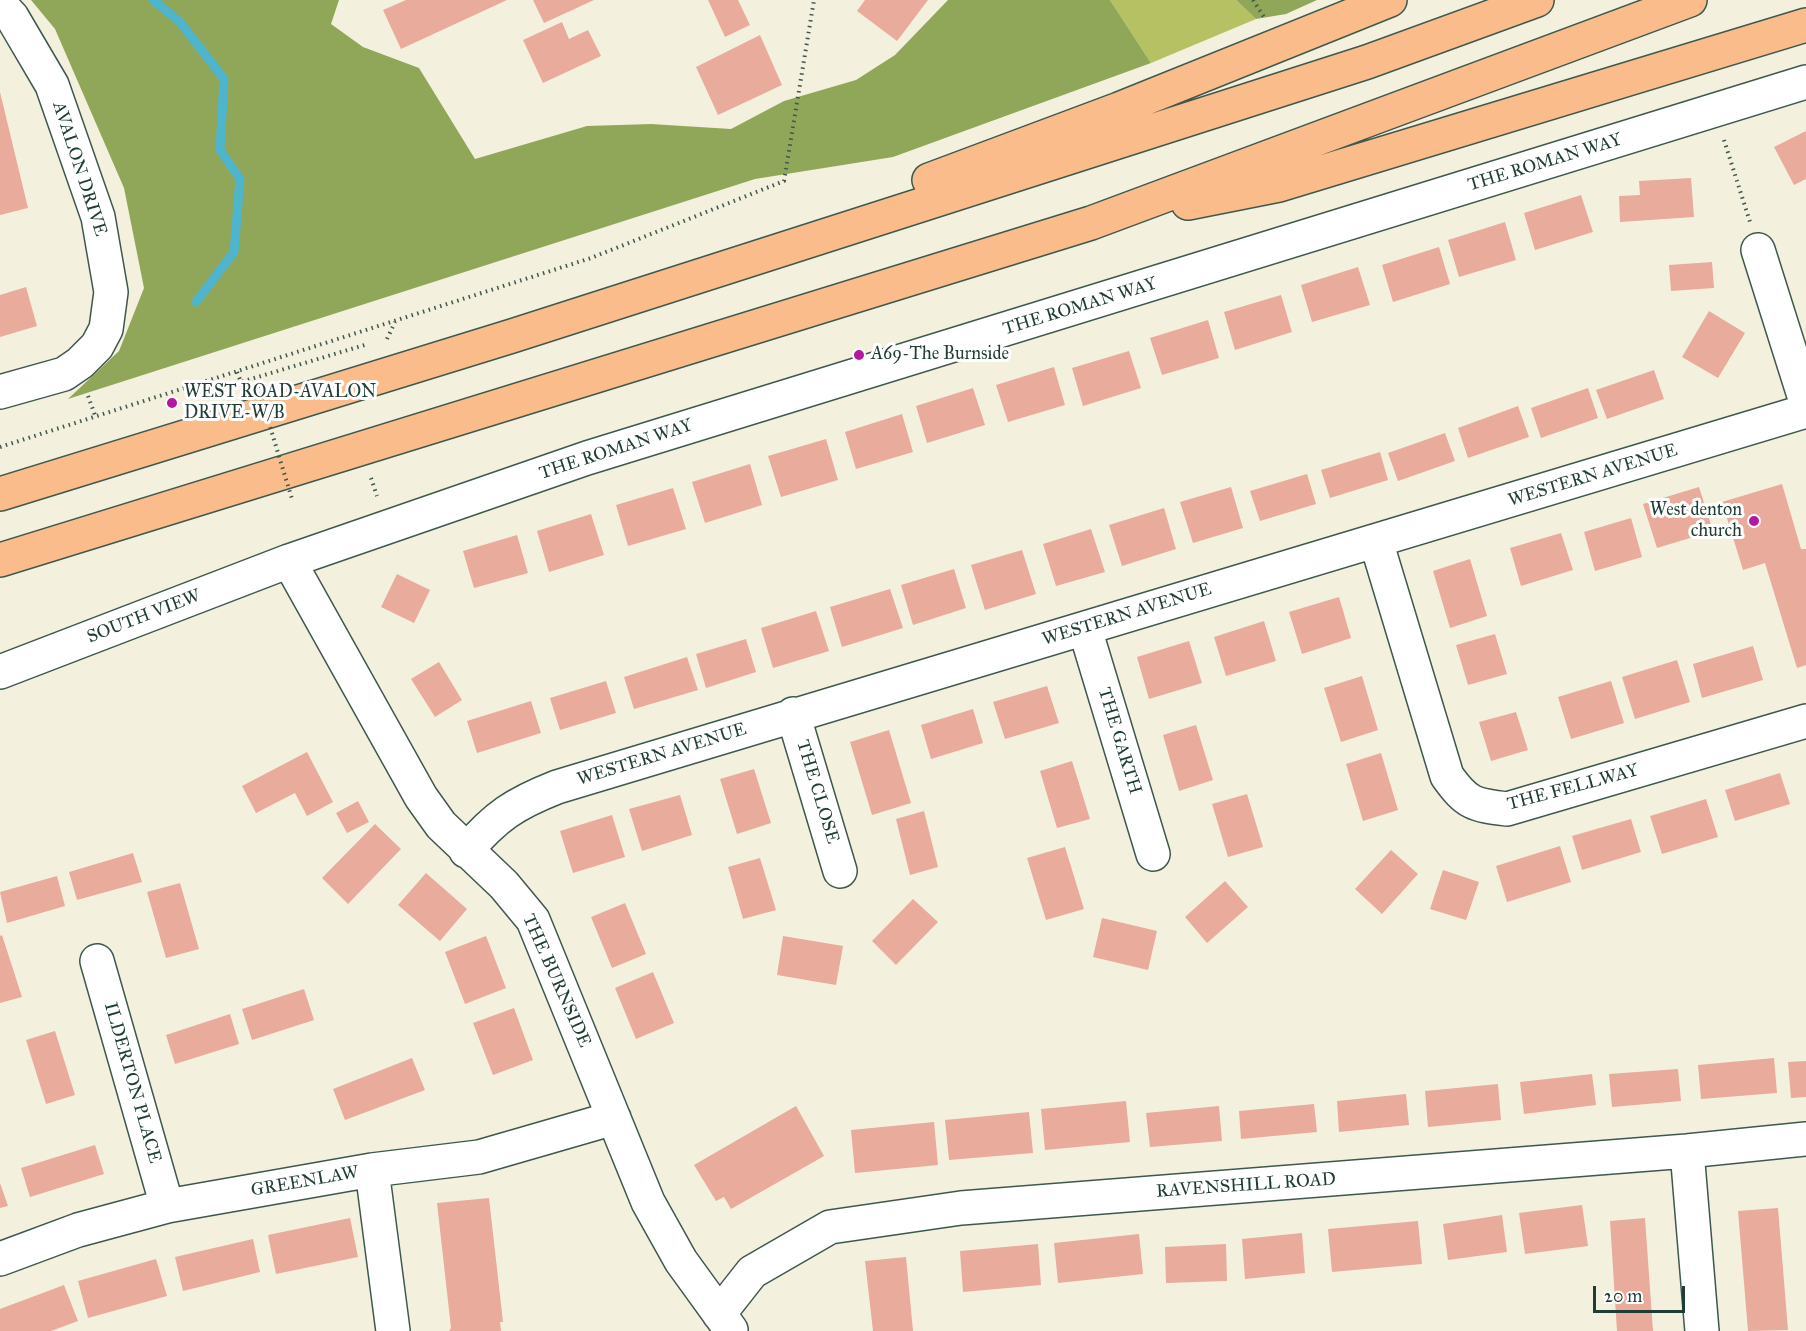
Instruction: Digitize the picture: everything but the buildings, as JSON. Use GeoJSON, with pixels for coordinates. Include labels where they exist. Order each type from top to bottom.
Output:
{"type":"FeatureCollection","features":[{"type":"Feature","properties":{"kind":"highway"},"geometry":{"type":"LineString","coordinates":[[512,336],[1119,110],[1390,0]]}},
{"type":"Feature","properties":{"kind":"highway"},"geometry":{"type":"LineString","coordinates":[[0,494],[512,336],[1367,62],[1537,0]]}},
{"type":"Feature","properties":{"kind":"highway"},"geometry":{"type":"LineString","coordinates":[[0,560],[1091,223],[1690,0]]}},
{"type":"Feature","properties":{"kind":"highway"},"geometry":{"type":"LineString","coordinates":[[1091,223],[1279,185],[1806,25]]}},
{"type":"Feature","properties":{"kind":"street","name":"AVALON DRIVE"},"geometry":{"type":"LineString","coordinates":[[0,4],[12,17],[52,85],[98,217],[111,292],[105,329],[97,346],[80,363],[64,374],[0,392]]}},
{"type":"Feature","properties":{"kind":"street","name":"THE ROMAN WAY"},"geometry":{"type":"LineString","coordinates":[[289,561],[587,458],[1806,82]]}},
{"type":"Feature","properties":{"kind":"street"},"geometry":{"type":"LineString","coordinates":[[1758,250],[1806,402]]}},
{"type":"Feature","properties":{"kind":"street","name":"WESTERN AVENUE"},"geometry":{"type":"LineString","coordinates":[[466,851],[491,822],[520,802],[557,787],[793,714],[1806,411]]}},
{"type":"Feature","properties":{"kind":"street","name":"THE FELLWAY"},"geometry":{"type":"LineString","coordinates":[[1376,541],[1447,776],[1462,797],[1481,805],[1508,809],[1806,721]]}},
{"type":"Feature","properties":{"kind":"street","name":"SOUTH VIEW"},"geometry":{"type":"LineString","coordinates":[[0,672],[289,561]]}},
{"type":"Feature","properties":{"kind":"street","name":"THE BURNSIDE"},"geometry":{"type":"LineString","coordinates":[[289,561],[421,796],[441,825],[504,885],[533,920],[648,1202],[681,1261],[725,1323]]}},
{"type":"Feature","properties":{"kind":"street","name":"THE GARTH"},"geometry":{"type":"LineString","coordinates":[[1085,628],[1153,854]]}},
{"type":"Feature","properties":{"kind":"street","name":"THE CLOSE"},"geometry":{"type":"LineString","coordinates":[[793,714],[840,871]]}},
{"type":"Feature","properties":{"kind":"street","name":"ILDERTON PLACE"},"geometry":{"type":"LineString","coordinates":[[97,961],[167,1206]]}},
{"type":"Feature","properties":{"kind":"street","name":"GREENLAW"},"geometry":{"type":"LineString","coordinates":[[0,1258],[78,1230],[167,1206],[372,1170],[479,1156],[614,1118]]}},
{"type":"Feature","properties":{"kind":"street","name":"RAVENSHILL ROAD"},"geometry":{"type":"LineString","coordinates":[[725,1323],[752,1272],[830,1227],[973,1207],[1687,1151],[1806,1139]]}},
{"type":"Feature","properties":{"kind":"street"},"geometry":{"type":"LineString","coordinates":[[1687,1151],[1702,1331]]}},
{"type":"Feature","properties":{"kind":"street"},"geometry":{"type":"LineString","coordinates":[[372,1170],[393,1331]]}},
{"type":"Feature","properties":{"kind":"path"},"geometry":{"type":"LineString","coordinates":[[0,447],[591,258],[784,181],[814,0]]}},
{"type":"Feature","properties":{"kind":"path"},"geometry":{"type":"LineString","coordinates":[[1715,111],[1758,250]]}},
{"type":"Feature","properties":{"kind":"path"},"geometry":{"type":"LineString","coordinates":[[237,372],[241,382],[388,339],[395,322]]}},
{"type":"Feature","properties":{"kind":"path"},"geometry":{"type":"LineString","coordinates":[[85,386],[96,418]]}},
{"type":"Feature","properties":{"kind":"path"},"geometry":{"type":"LineString","coordinates":[[258,387],[292,499]]}},
{"type":"Feature","properties":{"kind":"path"},"geometry":{"type":"LineString","coordinates":[[370,476],[376,496]]}},
{"type":"Feature","properties":{"kind":"green space"},"geometry":{"type":"Polygon","coordinates":[[[31,0],[339,0],[331,24],[363,47],[419,68],[475,159],[587,126],[651,124],[731,129],[784,101],[856,80],[895,55],[948,0],[1110,0],[1151,63],[893,157],[755,179],[68,399],[119,351],[144,288],[124,188],[55,29],[31,0]]]}},
{"type":"Feature","properties":{"kind":"green space"},"geometry":{"type":"Polygon","coordinates":[[[1110,0],[1236,0],[1256,19],[1151,63],[1110,0]]]}},
{"type":"Feature","properties":{"kind":"green space"},"geometry":{"type":"Polygon","coordinates":[[[1236,0],[1317,0],[1286,14],[1256,19],[1236,0]]]}},
{"type":"Feature","properties":{"kind":"waterway"},"geometry":{"type":"LineString","coordinates":[[153,0],[180,22],[224,79],[220,150],[240,179],[234,252],[196,302]]}},
{"type":"Feature","properties":{"kind":"place","name":"A69-The Burnside"},"geometry":{"type":"Point","coordinates":[859,355]}},
{"type":"Feature","properties":{"kind":"place","name":"WEST ROAD-AVALON DRIVE-W/B"},"geometry":{"type":"Point","coordinates":[172,403]}},
{"type":"Feature","properties":{"kind":"place","name":"West denton church"},"geometry":{"type":"Point","coordinates":[1754,521]}}]}
